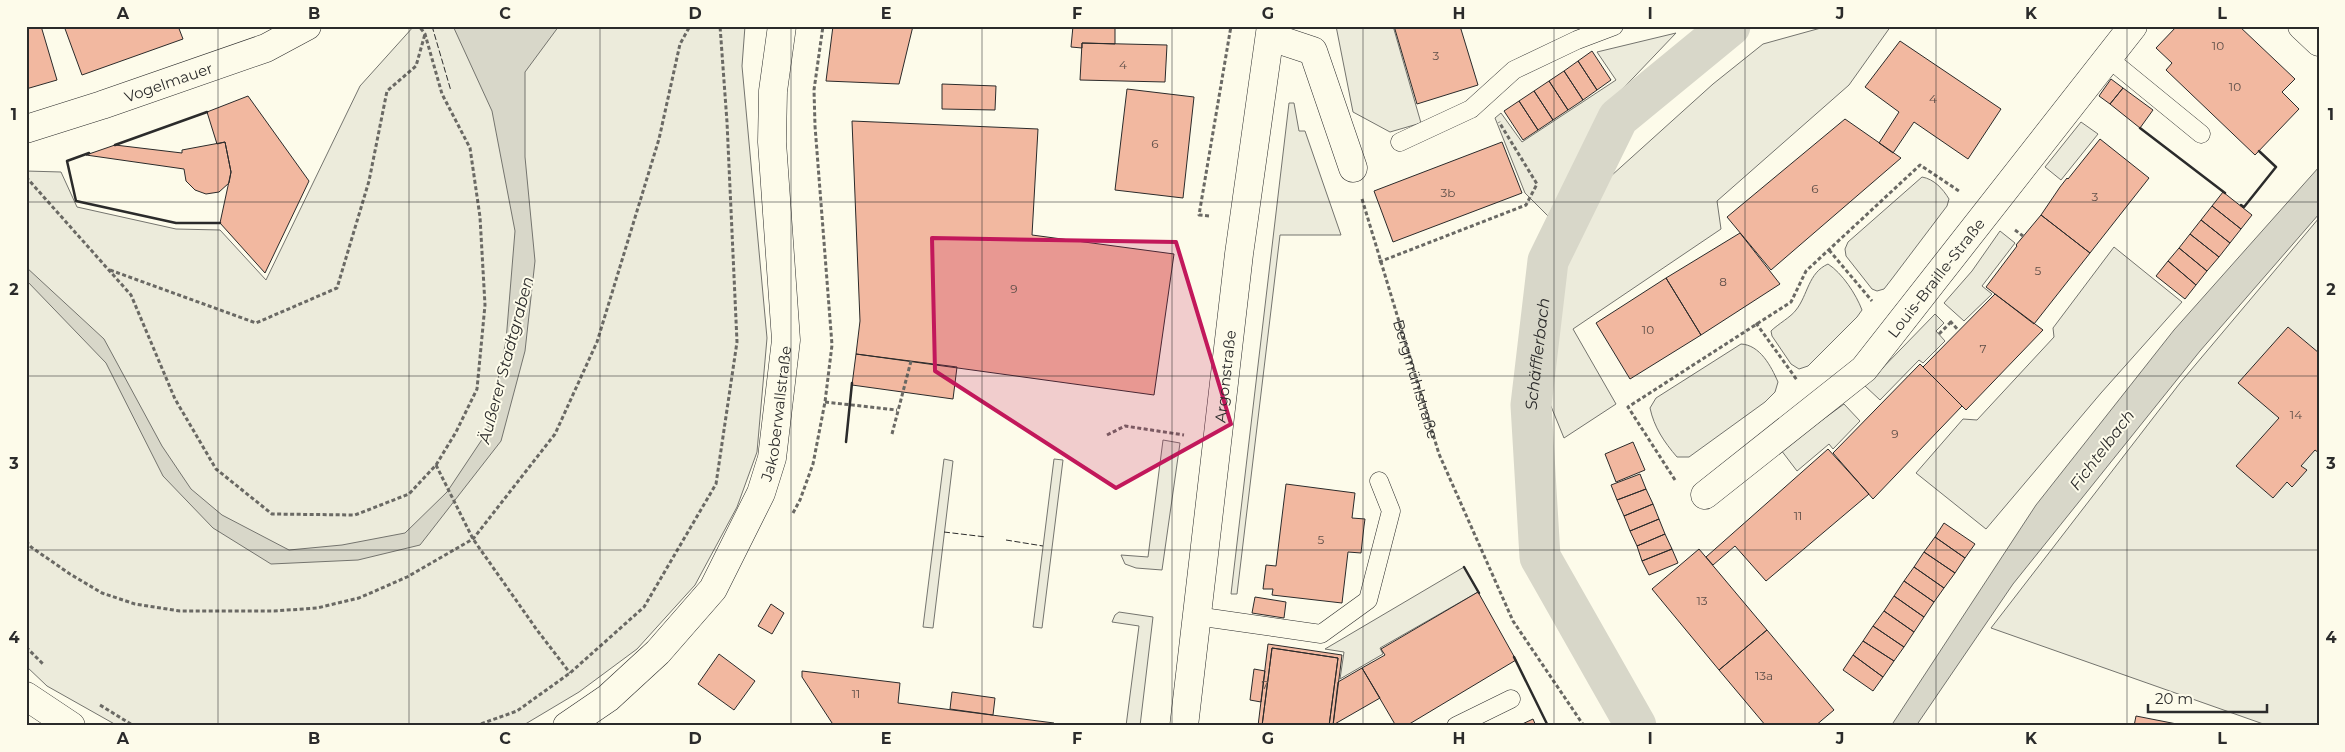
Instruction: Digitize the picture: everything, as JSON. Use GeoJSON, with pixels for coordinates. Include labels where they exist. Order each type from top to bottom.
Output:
{"type":"FeatureCollection","features":[{"type":"Feature","properties":{"kind":"street","name":"Vogelmauer"},"geometry":{"type":"LineString","coordinates":[[26,129],[102,105],[266,48],[308,26]]}},
{"type":"Feature","properties":{"kind":"street","name":"Jakoberwallstraße"},"geometry":{"type":"LineString","coordinates":[[567,726],[608,698],[658,652],[713,590],[761,493],[772,458],[786,340],[772,142],[773,91],[782,26]]}},
{"type":"Feature","properties":{"kind":"street","name":"Louis-Braille-Straße"},"geometry":{"type":"LineString","coordinates":[[1692,491],[1816,407],[1864,369],[2133,26]]}},
{"type":"Feature","properties":{"kind":"street"},"geometry":{"type":"LineString","coordinates":[[2302,26],[2319,42]]}},
{"type":"Feature","properties":{"kind":"street","name":"Argonstraße"},"geometry":{"type":"LineString","coordinates":[[1184,726],[1244,220],[1271,32]]}},
{"type":"Feature","properties":{"kind":"street"},"geometry":{"type":"LineString","coordinates":[[1271,32],[1313,51],[1353,168]]}},
{"type":"Feature","properties":{"kind":"street"},"geometry":{"type":"LineString","coordinates":[[26,696],[71,726]]}},
{"type":"Feature","properties":{"kind":"lane"},"geometry":{"type":"LineString","coordinates":[[1400,142],[1471,109],[1514,70],[1577,40],[1614,26]]}},
{"type":"Feature","properties":{"kind":"lane"},"geometry":{"type":"LineString","coordinates":[[2108,58],[2201,134]]}},
{"type":"Feature","properties":{"kind":"lane"},"geometry":{"type":"LineString","coordinates":[[1196,616],[1321,634],[1360,606],[1368,600],[1392,511],[1379,481]]}},
{"type":"Feature","properties":{"kind":"lane"},"geometry":{"type":"LineString","coordinates":[[1456,726],[1512,699]]}},
{"type":"Feature","properties":{"kind":"path"},"geometry":{"type":"LineString","coordinates":[[26,177],[131,295],[175,398],[216,469],[272,514],[355,515],[409,494],[436,465],[456,432],[477,388],[485,304],[480,217],[470,148],[442,94],[425,34],[419,26]]}},
{"type":"Feature","properties":{"kind":"path"},"geometry":{"type":"LineString","coordinates":[[26,541],[31,547],[70,574],[102,593],[135,604],[180,611],[308,608],[359,598],[407,576],[473,539],[555,434],[597,342],[660,139],[680,44],[690,26]]}},
{"type":"Feature","properties":{"kind":"path"},"geometry":{"type":"LineString","coordinates":[[475,726],[517,711],[570,673],[644,607],[716,484],[737,342],[727,122],[720,26]]}},
{"type":"Feature","properties":{"kind":"path"},"geometry":{"type":"LineString","coordinates":[[815,126],[814,90],[823,26]]}},
{"type":"Feature","properties":{"kind":"path"},"geometry":{"type":"LineString","coordinates":[[1231,26],[1199,215],[1244,220]]}},
{"type":"Feature","properties":{"kind":"path"},"geometry":{"type":"LineString","coordinates":[[109,270],[256,323],[337,288],[369,181],[387,91],[416,66],[425,34]]}},
{"type":"Feature","properties":{"kind":"path"},"geometry":{"type":"LineString","coordinates":[[1379,262],[1526,205],[1537,184],[1484,98]]}},
{"type":"Feature","properties":{"kind":"path"},"geometry":{"type":"LineString","coordinates":[[1692,491],[1628,407],[1791,302],[1806,272],[1920,165],[1989,210]]}},
{"type":"Feature","properties":{"kind":"path","name":"Bergmühlstraße"},"geometry":{"type":"LineString","coordinates":[[1353,168],[1379,262],[1443,462],[1513,621],[1584,726]]}},
{"type":"Feature","properties":{"kind":"path"},"geometry":{"type":"LineString","coordinates":[[1830,250],[1895,330]]}},
{"type":"Feature","properties":{"kind":"path"},"geometry":{"type":"LineString","coordinates":[[1936,337],[1949,320],[1958,330]]}},
{"type":"Feature","properties":{"kind":"path"},"geometry":{"type":"LineString","coordinates":[[1756,323],[1816,407]]}},
{"type":"Feature","properties":{"kind":"path"},"geometry":{"type":"LineString","coordinates":[[892,434],[911,361]]}},
{"type":"Feature","properties":{"kind":"path"},"geometry":{"type":"LineString","coordinates":[[825,402],[897,410]]}},
{"type":"Feature","properties":{"kind":"path"},"geometry":{"type":"LineString","coordinates":[[1107,435],[1125,426],[1217,439]]}},
{"type":"Feature","properties":{"kind":"path"},"geometry":{"type":"LineString","coordinates":[[436,465],[473,539],[536,630],[570,673]]}},
{"type":"Feature","properties":{"kind":"highlighted area"},"geometry":{"type":"Polygon","coordinates":[[[932,238],[1176,242],[1231,424],[1116,488],[935,371],[932,238]]]}},
{"type":"Feature","properties":{"kind":"shaded area"},"geometry":{"type":"Polygon","coordinates":[[[414,26],[745,26],[742,66],[767,338],[757,452],[737,507],[695,585],[637,649],[579,692],[522,726],[118,726],[47,686],[26,666],[26,171],[61,172],[77,207],[176,229],[220,230],[266,280],[360,86],[414,26]]]}},
{"type":"Feature","properties":{"kind":"shaded area"},"geometry":{"type":"Polygon","coordinates":[[[1336,26],[1393,26],[1421,123],[1390,132],[1353,112],[1336,26]]]}},
{"type":"Feature","properties":{"kind":"shaded area"},"geometry":{"type":"Polygon","coordinates":[[[1828,26],[1891,26],[1849,85],[1717,201],[1721,229],[1573,329],[1616,404],[1564,438],[1548,399],[1557,268],[1601,185],[1713,84],[1763,44],[1828,26]]]}},
{"type":"Feature","properties":{"kind":"shaded area"},"geometry":{"type":"Polygon","coordinates":[[[1676,33],[1614,98],[1548,216],[1525,193],[1495,118],[1501,113],[1522,142],[1616,80],[1597,52],[1676,33]]]}},
{"type":"Feature","properties":{"kind":"shaded area"},"geometry":{"type":"Polygon","coordinates":[[[1289,103],[1294,103],[1299,131],[1305,131],[1341,235],[1280,235],[1237,594],[1231,594],[1289,103]]]}},
{"type":"Feature","properties":{"kind":"shaded area"},"geometry":{"type":"Polygon","coordinates":[[[2081,122],[2098,134],[2061,180],[2045,167],[2081,122]]]}},
{"type":"Feature","properties":{"kind":"shaded area"},"geometry":{"type":"Polygon","coordinates":[[[1922,177],[1934,182],[1941,188],[1949,199],[1947,206],[1884,289],[1877,291],[1872,289],[1846,256],[1845,249],[1848,242],[1922,177]]]}},
{"type":"Feature","properties":{"kind":"shaded area"},"geometry":{"type":"Polygon","coordinates":[[[2319,218],[2319,726],[2269,726],[1991,628],[2180,383],[2319,218]]]}},
{"type":"Feature","properties":{"kind":"shaded area"},"geometry":{"type":"Polygon","coordinates":[[[2000,231],[2015,243],[1982,286],[1992,294],[1964,321],[1944,303],[1972,271],[2000,231]]]}},
{"type":"Feature","properties":{"kind":"shaded area"},"geometry":{"type":"Polygon","coordinates":[[[2114,247],[2182,302],[2101,393],[1986,529],[1916,473],[1963,419],[1977,420],[2054,337],[2053,328],[2114,247]]]}},
{"type":"Feature","properties":{"kind":"shaded area"},"geometry":{"type":"Polygon","coordinates":[[[1828,264],[1848,284],[1862,310],[1808,366],[1799,369],[1791,364],[1772,336],[1771,331],[1794,313],[1816,273],[1828,264]]]}},
{"type":"Feature","properties":{"kind":"shaded area"},"geometry":{"type":"Polygon","coordinates":[[[1935,314],[1944,323],[1936,331],[1945,341],[1923,363],[1919,360],[1880,400],[1865,386],[1935,314]]]}},
{"type":"Feature","properties":{"kind":"shaded area"},"geometry":{"type":"Polygon","coordinates":[[[1741,344],[1754,348],[1764,357],[1778,382],[1775,392],[1765,402],[1689,457],[1677,457],[1660,434],[1650,408],[1656,398],[1741,344]]]}},
{"type":"Feature","properties":{"kind":"shaded area"},"geometry":{"type":"Polygon","coordinates":[[[1844,404],[1860,421],[1833,449],[1829,444],[1797,471],[1781,450],[1844,404]]]}},
{"type":"Feature","properties":{"kind":"shaded area"},"geometry":{"type":"Polygon","coordinates":[[[1163,440],[1180,443],[1162,570],[1136,568],[1125,564],[1121,555],[1148,557],[1163,440]]]}},
{"type":"Feature","properties":{"kind":"shaded area"},"geometry":{"type":"Polygon","coordinates":[[[944,459],[953,461],[933,628],[923,627],[944,459]]]}},
{"type":"Feature","properties":{"kind":"shaded area"},"geometry":{"type":"Polygon","coordinates":[[[1054,459],[1063,460],[1042,628],[1033,627],[1054,459]]]}},
{"type":"Feature","properties":{"kind":"shaded area"},"geometry":{"type":"Polygon","coordinates":[[[1464,567],[1478,592],[1380,648],[1383,654],[1340,679],[1344,652],[1325,649],[1464,567]]]}},
{"type":"Feature","properties":{"kind":"shaded area"},"geometry":{"type":"Polygon","coordinates":[[[1119,612],[1153,617],[1140,726],[1126,726],[1139,626],[1112,622],[1115,615],[1119,612]]]}},
{"type":"Feature","properties":{"kind":"water","name":"Äußerer Stadtgraben"},"geometry":{"type":"Polygon","coordinates":[[[453,26],[559,26],[525,72],[525,157],[535,261],[525,351],[501,441],[420,545],[358,560],[271,564],[213,528],[163,476],[106,363],[26,280],[26,267],[104,339],[162,446],[191,489],[222,515],[289,550],[342,545],[405,533],[447,492],[487,432],[506,341],[515,231],[492,111],[453,26]]]}},
{"type":"Feature","properties":{"kind":"water","name":"Fichtelbach"},"geometry":{"type":"Polygon","coordinates":[[[2319,167],[2319,214],[2200,351],[2013,584],[1916,726],[1891,726],[2036,505],[2174,330],[2319,167]]]}},
{"type":"Feature","properties":{"kind":"building"},"geometry":{"type":"Polygon","coordinates":[[[26,26],[41,26],[57,80],[26,89],[26,26]]]}},
{"type":"Feature","properties":{"kind":"building"},"geometry":{"type":"Polygon","coordinates":[[[64,26],[178,26],[183,39],[82,75],[64,26]]]}},
{"type":"Feature","properties":{"kind":"building"},"geometry":{"type":"Polygon","coordinates":[[[833,26],[913,26],[899,84],[826,81],[833,26]]]}},
{"type":"Feature","properties":{"kind":"building"},"geometry":{"type":"Polygon","coordinates":[[[1073,26],[1115,26],[1115,44],[1082,43],[1082,48],[1071,47],[1073,26]]]}},
{"type":"Feature","properties":{"kind":"building"},"geometry":{"type":"Polygon","coordinates":[[[1394,26],[1460,26],[1478,85],[1417,104],[1394,26]]]}},
{"type":"Feature","properties":{"kind":"building"},"geometry":{"type":"Polygon","coordinates":[[[2177,26],[2239,26],[2295,79],[2282,92],[2299,109],[2255,155],[2166,70],[2172,63],[2156,48],[2177,26]]]}},
{"type":"Feature","properties":{"kind":"building"},"geometry":{"type":"Polygon","coordinates":[[[1900,41],[2001,109],[1968,159],[1914,122],[1893,153],[1879,143],[1899,112],[1865,87],[1900,41]]]}},
{"type":"Feature","properties":{"kind":"building"},"geometry":{"type":"Polygon","coordinates":[[[1082,43],[1167,45],[1165,82],[1080,80],[1082,43]]]}},
{"type":"Feature","properties":{"kind":"building"},"geometry":{"type":"Polygon","coordinates":[[[1592,51],[1611,80],[1597,90],[1578,61],[1592,51]]]}},
{"type":"Feature","properties":{"kind":"building"},"geometry":{"type":"Polygon","coordinates":[[[1578,61],[1597,90],[1583,100],[1564,71],[1578,61]]]}},
{"type":"Feature","properties":{"kind":"building"},"geometry":{"type":"Polygon","coordinates":[[[1564,71],[1583,100],[1568,110],[1549,81],[1564,71]]]}},
{"type":"Feature","properties":{"kind":"building"},"geometry":{"type":"Polygon","coordinates":[[[2111,79],[2123,88],[2110,104],[2099,96],[2111,79]]]}},
{"type":"Feature","properties":{"kind":"building"},"geometry":{"type":"Polygon","coordinates":[[[1549,81],[1568,110],[1553,120],[1534,91],[1549,81]]]}},
{"type":"Feature","properties":{"kind":"building"},"geometry":{"type":"Polygon","coordinates":[[[942,84],[996,86],[995,110],[942,109],[942,84]]]}},
{"type":"Feature","properties":{"kind":"building"},"geometry":{"type":"Polygon","coordinates":[[[2123,88],[2153,110],[2140,128],[2110,104],[2123,88]]]}},
{"type":"Feature","properties":{"kind":"building"},"geometry":{"type":"Polygon","coordinates":[[[1127,89],[1194,97],[1183,198],[1115,190],[1127,89]]]}},
{"type":"Feature","properties":{"kind":"building"},"geometry":{"type":"Polygon","coordinates":[[[1534,91],[1553,120],[1538,130],[1519,101],[1534,91]]]}},
{"type":"Feature","properties":{"kind":"building"},"geometry":{"type":"Polygon","coordinates":[[[248,96],[309,181],[265,273],[220,223],[231,172],[225,142],[217,144],[207,112],[248,96]]]}},
{"type":"Feature","properties":{"kind":"building"},"geometry":{"type":"Polygon","coordinates":[[[1519,101],[1538,130],[1523,140],[1504,111],[1519,101]]]}},
{"type":"Feature","properties":{"kind":"building"},"geometry":{"type":"Polygon","coordinates":[[[1845,119],[1901,158],[1771,270],[1727,217],[1845,119]]]}},
{"type":"Feature","properties":{"kind":"building"},"geometry":{"type":"Polygon","coordinates":[[[852,121],[1038,129],[1032,235],[1174,254],[1154,395],[856,354],[860,321],[852,121]]]}},
{"type":"Feature","properties":{"kind":"building"},"geometry":{"type":"Polygon","coordinates":[[[2100,139],[2149,178],[2090,253],[2041,215],[2060,187],[2100,139]]]}},
{"type":"Feature","properties":{"kind":"building"},"geometry":{"type":"Polygon","coordinates":[[[225,142],[231,172],[229,183],[219,192],[206,194],[195,190],[186,181],[184,169],[86,155],[115,145],[182,153],[182,150],[225,142]]]}},
{"type":"Feature","properties":{"kind":"building"},"geometry":{"type":"Polygon","coordinates":[[[1502,142],[1522,193],[1393,242],[1374,191],[1502,142]]]}},
{"type":"Feature","properties":{"kind":"building"},"geometry":{"type":"Polygon","coordinates":[[[2223,192],[2252,215],[2241,229],[2212,206],[2223,192]]]}},
{"type":"Feature","properties":{"kind":"building"},"geometry":{"type":"Polygon","coordinates":[[[2212,206],[2241,229],[2230,243],[2201,220],[2212,206]]]}},
{"type":"Feature","properties":{"kind":"building"},"geometry":{"type":"Polygon","coordinates":[[[2041,215],[2090,253],[2034,324],[1986,287],[2016,245],[2041,215]]]}},
{"type":"Feature","properties":{"kind":"building"},"geometry":{"type":"Polygon","coordinates":[[[2201,220],[2230,243],[2219,257],[2190,234],[2201,220]]]}},
{"type":"Feature","properties":{"kind":"building"},"geometry":{"type":"Polygon","coordinates":[[[1740,233],[1780,284],[1701,335],[1666,278],[1740,233]]]}},
{"type":"Feature","properties":{"kind":"building"},"geometry":{"type":"Polygon","coordinates":[[[2190,234],[2219,257],[2207,271],[2179,248],[2190,234]]]}},
{"type":"Feature","properties":{"kind":"building"},"geometry":{"type":"Polygon","coordinates":[[[2179,248],[2207,271],[2196,285],[2168,261],[2179,248]]]}},
{"type":"Feature","properties":{"kind":"building"},"geometry":{"type":"Polygon","coordinates":[[[2168,261],[2196,285],[2185,299],[2156,276],[2168,261]]]}},
{"type":"Feature","properties":{"kind":"building"},"geometry":{"type":"Polygon","coordinates":[[[1666,278],[1701,335],[1630,379],[1596,323],[1666,278]]]}},
{"type":"Feature","properties":{"kind":"building"},"geometry":{"type":"Polygon","coordinates":[[[1995,294],[2043,330],[1966,410],[1923,367],[1995,294]]]}},
{"type":"Feature","properties":{"kind":"building"},"geometry":{"type":"Polygon","coordinates":[[[2288,327],[2319,353],[2319,453],[2315,450],[2301,466],[2307,470],[2292,487],[2287,482],[2273,498],[2236,466],[2279,418],[2238,383],[2288,327]]]}},
{"type":"Feature","properties":{"kind":"building"},"geometry":{"type":"Polygon","coordinates":[[[856,354],[957,367],[953,399],[852,385],[856,354]]]}},
{"type":"Feature","properties":{"kind":"building"},"geometry":{"type":"Polygon","coordinates":[[[1920,364],[1962,406],[1873,499],[1833,453],[1920,364]]]}},
{"type":"Feature","properties":{"kind":"building"},"geometry":{"type":"Polygon","coordinates":[[[1633,442],[1645,470],[1616,482],[1605,454],[1633,442]]]}},
{"type":"Feature","properties":{"kind":"building"},"geometry":{"type":"Polygon","coordinates":[[[1828,449],[1869,494],[1766,581],[1735,546],[1713,565],[1706,557],[1828,449]]]}},
{"type":"Feature","properties":{"kind":"building"},"geometry":{"type":"Polygon","coordinates":[[[1640,474],[1646,489],[1617,500],[1611,485],[1640,474]]]}},
{"type":"Feature","properties":{"kind":"building"},"geometry":{"type":"Polygon","coordinates":[[[1286,484],[1355,493],[1352,518],[1365,519],[1361,553],[1348,552],[1342,603],[1272,595],[1273,589],[1263,589],[1266,565],[1276,566],[1286,484]]]}},
{"type":"Feature","properties":{"kind":"building"},"geometry":{"type":"Polygon","coordinates":[[[1646,489],[1653,504],[1624,516],[1617,500],[1646,489]]]}},
{"type":"Feature","properties":{"kind":"building"},"geometry":{"type":"Polygon","coordinates":[[[1653,504],[1659,519],[1630,531],[1624,516],[1653,504]]]}},
{"type":"Feature","properties":{"kind":"building"},"geometry":{"type":"Polygon","coordinates":[[[1659,519],[1665,534],[1637,546],[1630,531],[1659,519]]]}},
{"type":"Feature","properties":{"kind":"building"},"geometry":{"type":"Polygon","coordinates":[[[1944,523],[1975,544],[1965,558],[1935,537],[1944,523]]]}},
{"type":"Feature","properties":{"kind":"building"},"geometry":{"type":"Polygon","coordinates":[[[1665,534],[1672,549],[1642,561],[1637,546],[1665,534]]]}},
{"type":"Feature","properties":{"kind":"building"},"geometry":{"type":"Polygon","coordinates":[[[1935,537],[1965,558],[1955,573],[1924,552],[1935,537]]]}},
{"type":"Feature","properties":{"kind":"building"},"geometry":{"type":"Polygon","coordinates":[[[1672,549],[1678,563],[1649,575],[1642,561],[1672,549]]]}},
{"type":"Feature","properties":{"kind":"building"},"geometry":{"type":"Polygon","coordinates":[[[1699,549],[1767,630],[1719,670],[1652,589],[1699,549]]]}},
{"type":"Feature","properties":{"kind":"building"},"geometry":{"type":"Polygon","coordinates":[[[1924,552],[1955,573],[1944,588],[1914,567],[1924,552]]]}},
{"type":"Feature","properties":{"kind":"building"},"geometry":{"type":"Polygon","coordinates":[[[1914,567],[1944,588],[1934,602],[1904,581],[1914,567]]]}},
{"type":"Feature","properties":{"kind":"building"},"geometry":{"type":"Polygon","coordinates":[[[1904,581],[1934,602],[1924,617],[1894,596],[1904,581]]]}},
{"type":"Feature","properties":{"kind":"building"},"geometry":{"type":"Polygon","coordinates":[[[1478,592],[1516,660],[1406,726],[1396,726],[1362,668],[1385,655],[1381,649],[1478,592]]]}},
{"type":"Feature","properties":{"kind":"building"},"geometry":{"type":"Polygon","coordinates":[[[1894,596],[1924,617],[1914,632],[1884,611],[1894,596]]]}},
{"type":"Feature","properties":{"kind":"building"},"geometry":{"type":"Polygon","coordinates":[[[1255,597],[1286,602],[1284,618],[1252,613],[1255,597]]]}},
{"type":"Feature","properties":{"kind":"building"},"geometry":{"type":"Polygon","coordinates":[[[771,604],[784,613],[772,634],[758,626],[771,604]]]}},
{"type":"Feature","properties":{"kind":"building"},"geometry":{"type":"Polygon","coordinates":[[[1884,611],[1914,632],[1904,647],[1873,626],[1884,611]]]}},
{"type":"Feature","properties":{"kind":"building"},"geometry":{"type":"Polygon","coordinates":[[[1873,626],[1904,647],[1894,661],[1863,641],[1873,626]]]}},
{"type":"Feature","properties":{"kind":"building"},"geometry":{"type":"Polygon","coordinates":[[[1767,630],[1834,710],[1815,726],[1766,726],[1719,670],[1767,630]]]}},
{"type":"Feature","properties":{"kind":"building"},"geometry":{"type":"Polygon","coordinates":[[[1863,641],[1894,661],[1883,677],[1853,655],[1863,641]]]}},
{"type":"Feature","properties":{"kind":"building"},"geometry":{"type":"Polygon","coordinates":[[[1268,644],[1342,655],[1333,726],[1329,726],[1338,658],[1272,648],[1262,726],[1258,726],[1268,644]]]}},
{"type":"Feature","properties":{"kind":"building"},"geometry":{"type":"Polygon","coordinates":[[[1272,648],[1338,658],[1329,726],[1262,726],[1272,648]]]}},
{"type":"Feature","properties":{"kind":"building"},"geometry":{"type":"Polygon","coordinates":[[[719,654],[755,681],[734,710],[698,684],[719,654]]]}},
{"type":"Feature","properties":{"kind":"building"},"geometry":{"type":"Polygon","coordinates":[[[1853,655],[1883,677],[1873,691],[1843,670],[1853,655]]]}},
{"type":"Feature","properties":{"kind":"building"},"geometry":{"type":"Polygon","coordinates":[[[1362,668],[1380,698],[1333,725],[1338,682],[1362,668]]]}},
{"type":"Feature","properties":{"kind":"building"},"geometry":{"type":"Polygon","coordinates":[[[1254,669],[1265,671],[1261,702],[1250,700],[1254,669]]]}},
{"type":"Feature","properties":{"kind":"building"},"geometry":{"type":"Polygon","coordinates":[[[802,671],[900,683],[898,703],[1054,723],[1054,726],[834,726],[802,677],[802,671]]]}},
{"type":"Feature","properties":{"kind":"building"},"geometry":{"type":"Polygon","coordinates":[[[952,692],[995,698],[993,715],[950,709],[952,692]]]}},
{"type":"Feature","properties":{"kind":"building"},"geometry":{"type":"Polygon","coordinates":[[[2136,716],[2187,726],[2134,726],[2136,716]]]}},
{"type":"Feature","properties":{"kind":"building"},"geometry":{"type":"Polygon","coordinates":[[[1533,719],[1536,726],[1518,726],[1533,719]]]}},
{"type":"Feature","properties":{"kind":"waterway","name":"Schäfflerbach"},"geometry":{"type":"LineString","coordinates":[[1636,726],[1540,557],[1531,405],[1548,261],[1618,118],[1730,26]]}},
{"type":"Feature","properties":{"kind":"fence"},"geometry":{"type":"LineString","coordinates":[[432,26],[451,91]]}},
{"type":"Feature","properties":{"kind":"fence"},"geometry":{"type":"LineString","coordinates":[[944,532],[986,537]]}},
{"type":"Feature","properties":{"kind":"fence"},"geometry":{"type":"LineString","coordinates":[[1006,540],[1043,546]]}},
{"type":"Feature","properties":{"kind":"wall"},"geometry":{"type":"LineString","coordinates":[[115,145],[207,112]]}},
{"type":"Feature","properties":{"kind":"wall"},"geometry":{"type":"LineString","coordinates":[[2140,128],[2225,193]]}},
{"type":"Feature","properties":{"kind":"wall"},"geometry":{"type":"LineString","coordinates":[[2241,205],[2244,207],[2276,167],[2259,151]]}},
{"type":"Feature","properties":{"kind":"wall"},"geometry":{"type":"LineString","coordinates":[[89,153],[67,161],[76,201],[176,223],[220,223]]}},
{"type":"Feature","properties":{"kind":"wall"},"geometry":{"type":"LineString","coordinates":[[846,442],[852,383]]}},
{"type":"Feature","properties":{"kind":"wall"},"geometry":{"type":"LineString","coordinates":[[1464,567],[1479,593]]}},
{"type":"Feature","properties":{"kind":"wall"},"geometry":{"type":"LineString","coordinates":[[1514,657],[1548,726]]}}]}
